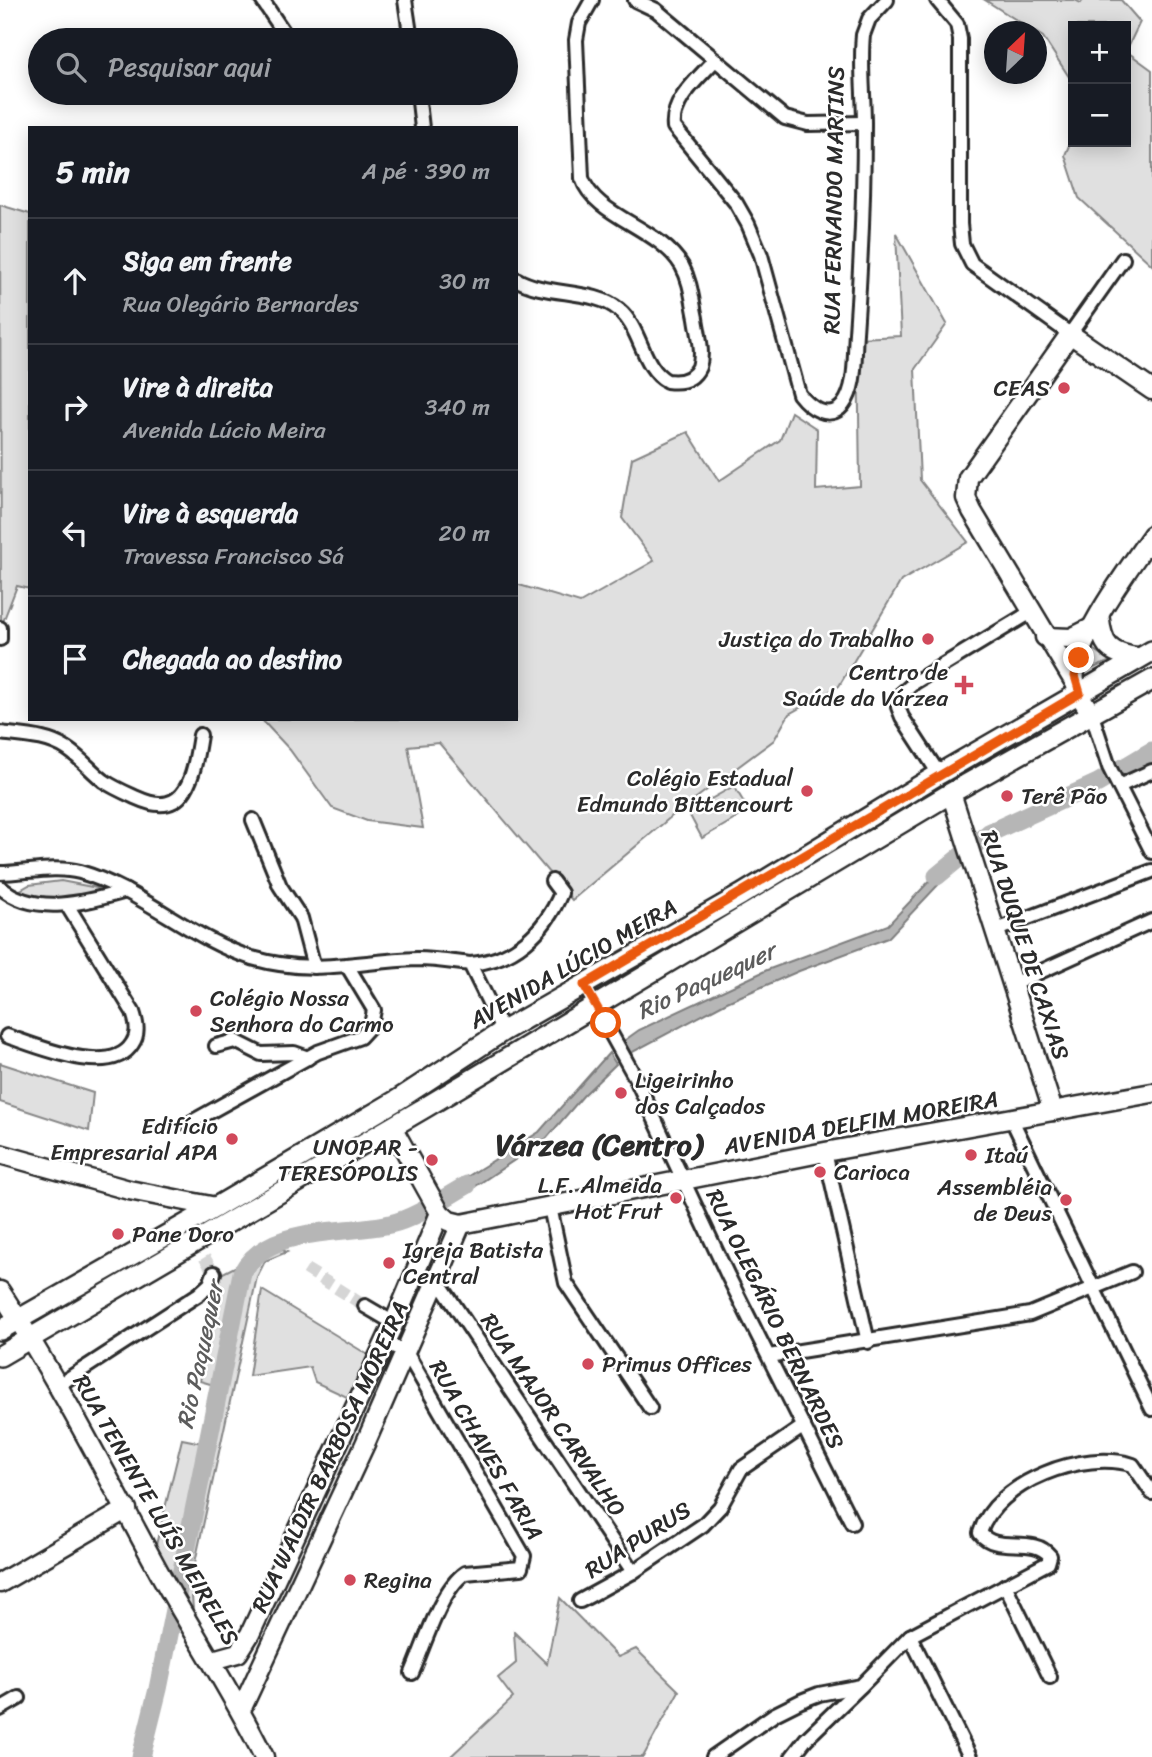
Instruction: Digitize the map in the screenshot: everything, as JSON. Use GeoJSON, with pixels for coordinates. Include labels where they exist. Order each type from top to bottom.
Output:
{"type":"FeatureCollection","features":[{"type":"Feature","properties":{"kind":"main road"},"geometry":{"type":"LineString","coordinates":[[1092,715],[966,498],[968,478],[1070,334],[1152,390]]}},
{"type":"Feature","properties":{"kind":"main road"},"geometry":{"type":"LineString","coordinates":[[1077,688],[1077,667],[1095,623],[1152,535]]}},
{"type":"Feature","properties":{"kind":"main road"},"geometry":{"type":"LineString","coordinates":[[1045,637],[1071,638],[1095,623]]}},
{"type":"Feature","properties":{"kind":"main road"},"geometry":{"type":"LineString","coordinates":[[1095,623],[1108,647],[1146,654]]}},
{"type":"Feature","properties":{"kind":"main road","name":"AVENIDA LÚCIO MEIRA"},"geometry":{"type":"LineString","coordinates":[[0,1330],[399,1099],[503,1031],[741,895],[1077,688],[1146,654]]}},
{"type":"Feature","properties":{"kind":"main road","name":"AVENIDA LÚCIO MEIRA"},"geometry":{"type":"LineString","coordinates":[[0,1356],[392,1127],[951,793],[1152,680]]}},
{"type":"Feature","properties":{"kind":"main road","name":"RUA DUQUE DE CAXIAS"},"geometry":{"type":"LineString","coordinates":[[951,793],[1053,1111]]}},
{"type":"Feature","properties":{"kind":"main road","name":"AVENIDA DELFIM MOREIRA"},"geometry":{"type":"LineString","coordinates":[[461,1224],[825,1152],[1012,1121],[1152,1093]]}},
{"type":"Feature","properties":{"kind":"main road"},"geometry":{"type":"LineString","coordinates":[[392,1127],[435,1205],[449,1221],[461,1224]]}},
{"type":"Feature","properties":{"kind":"main road"},"geometry":{"type":"LineString","coordinates":[[0,1154],[129,1190],[216,1207]]}},
{"type":"Feature","properties":{"kind":"main road","name":"RUA WALDIR BARBOSA MOREIRA"},"geometry":{"type":"LineString","coordinates":[[213,1660],[229,1657],[243,1646],[432,1237],[435,1205]]}},
{"type":"Feature","properties":{"kind":"main road","name":"RUA WALDIR BARBOSA MOREIRA"},"geometry":{"type":"LineString","coordinates":[[241,1710],[365,1444],[461,1224]]}},
{"type":"Feature","properties":{"kind":"main road"},"geometry":{"type":"LineString","coordinates":[[432,1237],[452,1246]]}},
{"type":"Feature","properties":{"kind":"main road","name":"RUA TENENTE LUÍS MEIRELES"},"geometry":{"type":"LineString","coordinates":[[0,1291],[30,1338],[127,1509],[160,1573],[213,1660],[264,1757]]}},
{"type":"Feature","properties":{"kind":"main road"},"geometry":{"type":"LineString","coordinates":[[342,1433],[365,1444]]}},
{"type":"Feature","properties":{"kind":"main road"},"geometry":{"type":"LineString","coordinates":[[0,1583],[127,1509]]}},
{"type":"Feature","properties":{"kind":"street"},"geometry":{"type":"LineString","coordinates":[[262,0],[281,28]]}},
{"type":"Feature","properties":{"kind":"street"},"geometry":{"type":"LineString","coordinates":[[405,0],[409,28]]}},
{"type":"Feature","properties":{"kind":"street"},"geometry":{"type":"LineString","coordinates":[[518,280],[535,288],[614,305],[631,325],[653,367],[667,381],[685,381],[694,375],[699,366],[699,339],[689,281],[681,265],[659,239],[593,196],[582,178],[576,40],[579,23],[592,0]]}},
{"type":"Feature","properties":{"kind":"street","name":"RUA FERNANDO MARTINS"},"geometry":{"type":"LineString","coordinates":[[715,60],[681,99],[673,118],[674,127],[736,203],[748,224],[761,256],[799,394],[808,406],[820,412],[832,412],[841,407],[851,388],[854,363],[864,123],[863,35],[869,19],[887,0]]}},
{"type":"Feature","properties":{"kind":"street"},"geometry":{"type":"LineString","coordinates":[[937,0],[957,24],[960,39],[960,225],[966,255],[983,274],[1070,334],[1123,259]]}},
{"type":"Feature","properties":{"kind":"street"},"geometry":{"type":"LineString","coordinates":[[643,1],[785,118],[808,124],[864,123]]}},
{"type":"Feature","properties":{"kind":"street"},"geometry":{"type":"LineString","coordinates":[[419,105],[422,126]]}},
{"type":"Feature","properties":{"kind":"street"},"geometry":{"type":"LineString","coordinates":[[939,774],[902,717],[898,707],[900,695],[915,682],[1031,612]]}},
{"type":"Feature","properties":{"kind":"street"},"geometry":{"type":"LineString","coordinates":[[0,628],[0,639]]}},
{"type":"Feature","properties":{"kind":"street"},"geometry":{"type":"LineString","coordinates":[[1092,715],[1109,767],[1152,852]]}},
{"type":"Feature","properties":{"kind":"street"},"geometry":{"type":"LineString","coordinates":[[0,733],[50,740],[67,749],[116,788],[160,806],[174,803],[182,795],[193,770],[200,735]]}},
{"type":"Feature","properties":{"kind":"street"},"geometry":{"type":"LineString","coordinates":[[1118,784],[1152,771]]}},
{"type":"Feature","properties":{"kind":"street"},"geometry":{"type":"LineString","coordinates":[[253,820],[271,869],[301,918],[314,967]]}},
{"type":"Feature","properties":{"kind":"street"},"geometry":{"type":"LineString","coordinates":[[0,873],[72,870],[126,891],[236,952],[269,961],[348,968],[415,959],[482,963],[513,952],[535,936],[561,893],[552,881]]}},
{"type":"Feature","properties":{"kind":"street"},"geometry":{"type":"LineString","coordinates":[[994,931],[1152,871]]}},
{"type":"Feature","properties":{"kind":"street"},"geometry":{"type":"LineString","coordinates":[[0,887],[23,899],[67,905],[126,891]]}},
{"type":"Feature","properties":{"kind":"street"},"geometry":{"type":"LineString","coordinates":[[7,1036],[100,1060],[120,1056],[135,1037],[137,1027],[133,1012],[67,905]]}},
{"type":"Feature","properties":{"kind":"street"},"geometry":{"type":"LineString","coordinates":[[1011,985],[1152,921]]}},
{"type":"Feature","properties":{"kind":"street"},"geometry":{"type":"LineString","coordinates":[[470,964],[503,1031]]}},
{"type":"Feature","properties":{"kind":"street"},"geometry":{"type":"LineString","coordinates":[[188,1124],[308,1058],[360,1037],[371,1025],[372,1004],[348,968]]}},
{"type":"Feature","properties":{"kind":"street","name":"RUA OLEGÁRIO BERNARDES"},"geometry":{"type":"LineString","coordinates":[[584,985],[635,1077],[852,1523]]}},
{"type":"Feature","properties":{"kind":"street"},"geometry":{"type":"LineString","coordinates":[[216,1046],[235,1041],[261,1054],[294,1053],[308,1058]]}},
{"type":"Feature","properties":{"kind":"street"},"geometry":{"type":"LineString","coordinates":[[1012,1121],[1152,1409]]}},
{"type":"Feature","properties":{"kind":"street"},"geometry":{"type":"LineString","coordinates":[[825,1152],[868,1342]]}},
{"type":"Feature","properties":{"kind":"street"},"geometry":{"type":"LineString","coordinates":[[435,1205],[450,1228],[452,1246]]}},
{"type":"Feature","properties":{"kind":"street"},"geometry":{"type":"LineString","coordinates":[[550,1207],[566,1283],[650,1408]]}},
{"type":"Feature","properties":{"kind":"street"},"geometry":{"type":"LineString","coordinates":[[769,1356],[1030,1314],[1132,1272]]}},
{"type":"Feature","properties":{"kind":"street"},"geometry":{"type":"LineString","coordinates":[[57,1386],[199,1294],[210,1284],[214,1273]]}},
{"type":"Feature","properties":{"kind":"street","name":"RUA MAJOR CARVALHO"},"geometry":{"type":"LineString","coordinates":[[438,1281],[633,1572]]}},
{"type":"Feature","properties":{"kind":"street"},"geometry":{"type":"LineString","coordinates":[[365,1306],[394,1323]]}},
{"type":"Feature","properties":{"kind":"street"},"geometry":{"type":"LineString","coordinates":[[384,1342],[406,1352]]}},
{"type":"Feature","properties":{"kind":"street","name":"RUA CHAVES FARIA"},"geometry":{"type":"LineString","coordinates":[[406,1352],[507,1523],[524,1560],[523,1565],[516,1569],[464,1573],[457,1578],[446,1596],[412,1673]]}},
{"type":"Feature","properties":{"kind":"street","name":"RUA PURUS"},"geometry":{"type":"LineString","coordinates":[[580,1601],[633,1572],[703,1525],[720,1507],[741,1469],[804,1426]]}},
{"type":"Feature","properties":{"kind":"street"},"geometry":{"type":"LineString","coordinates":[[792,1757],[806,1739],[910,1636],[1042,1568],[1050,1556],[1039,1547],[997,1543],[980,1533],[992,1512],[1015,1487],[1073,1465],[1116,1462],[1133,1465],[1152,1493]]}},
{"type":"Feature","properties":{"kind":"street"},"geometry":{"type":"LineString","coordinates":[[1005,1585],[1050,1677]]}},
{"type":"Feature","properties":{"kind":"street"},"geometry":{"type":"LineString","coordinates":[[910,1636],[970,1757]]}},
{"type":"Feature","properties":{"kind":"street"},"geometry":{"type":"LineString","coordinates":[[713,1757],[775,1714],[800,1701],[828,1691],[861,1686]]}},
{"type":"Feature","properties":{"kind":"street"},"geometry":{"type":"LineString","coordinates":[[0,1709],[19,1698]]}},
{"type":"Feature","properties":{"kind":"shaded area"},"geometry":{"type":"Polygon","coordinates":[[[985,0],[1075,0],[1081,3],[1083,0],[1121,0],[1140,22],[1131,41],[1131,21],[1068,21],[1068,75],[1047,43],[1047,21],[1018,21],[985,0]]]}},
{"type":"Feature","properties":{"kind":"shaded area"},"geometry":{"type":"Polygon","coordinates":[[[1131,55],[1152,70],[1152,265],[1079,198],[1065,155],[1068,147],[1131,147],[1131,55]]]}},
{"type":"Feature","properties":{"kind":"shaded area"},"geometry":{"type":"Polygon","coordinates":[[[0,205],[28,213],[28,589],[17,586],[1,627],[0,205]]]}},
{"type":"Feature","properties":{"kind":"shaded area"},"geometry":{"type":"Polygon","coordinates":[[[896,233],[947,324],[915,369],[920,480],[968,542],[901,581],[839,686],[789,714],[774,740],[672,816],[572,900],[439,743],[408,746],[423,828],[367,821],[332,808],[290,750],[263,721],[518,721],[518,585],[580,603],[654,561],[622,518],[632,458],[688,432],[719,481],[780,440],[791,412],[817,429],[816,490],[860,486],[858,338],[901,336],[896,233]]]}},
{"type":"Feature","properties":{"kind":"shaded area"},"geometry":{"type":"Polygon","coordinates":[[[1089,647],[1111,661],[1091,669],[1085,665],[1089,647]]]}},
{"type":"Feature","properties":{"kind":"shaded area"},"geometry":{"type":"Polygon","coordinates":[[[734,786],[749,811],[702,838],[688,812],[734,786]]]}},
{"type":"Feature","properties":{"kind":"shaded area"},"geometry":{"type":"Polygon","coordinates":[[[954,855],[957,865],[888,938],[799,971],[727,1002],[629,1054],[621,1043],[639,1030],[767,970],[888,925],[954,855]]]}},
{"type":"Feature","properties":{"kind":"shaded area"},"geometry":{"type":"Polygon","coordinates":[[[61,881],[97,888],[101,892],[44,900],[17,892],[29,885],[61,881]]]}},
{"type":"Feature","properties":{"kind":"shaded area"},"geometry":{"type":"Polygon","coordinates":[[[609,1053],[616,1064],[583,1096],[546,1139],[449,1204],[441,1193],[539,1132],[609,1053]]]}},
{"type":"Feature","properties":{"kind":"shaded area"},"geometry":{"type":"Polygon","coordinates":[[[0,1063],[93,1093],[89,1131],[0,1102],[0,1063]]]}},
{"type":"Feature","properties":{"kind":"shaded area"},"geometry":{"type":"Polygon","coordinates":[[[280,1249],[287,1252],[265,1261],[257,1277],[191,1581],[194,1624],[153,1557],[182,1439],[212,1445],[224,1388],[200,1381],[221,1274],[266,1251],[280,1249]]]}},
{"type":"Feature","properties":{"kind":"shaded area"},"geometry":{"type":"Polygon","coordinates":[[[262,1290],[370,1356],[349,1398],[315,1382],[310,1367],[249,1376],[262,1290]]]}},
{"type":"Feature","properties":{"kind":"shaded area"},"geometry":{"type":"Polygon","coordinates":[[[560,1598],[618,1657],[636,1649],[679,1691],[643,1757],[450,1757],[513,1698],[498,1678],[516,1663],[514,1632],[547,1664],[560,1598]]]}},
{"type":"Feature","properties":{"kind":"waterway","name":"Rio Paquequer"},"geometry":{"type":"LineString","coordinates":[[937,876],[989,833],[1098,783],[1152,751]]}},
{"type":"Feature","properties":{"kind":"waterway","name":"Rio Paquequer"},"geometry":{"type":"LineString","coordinates":[[141,1757],[158,1689],[242,1273],[254,1257],[270,1246],[309,1234],[400,1221],[467,1185]]}},
{"type":"Feature","properties":{"kind":"tunnel"},"geometry":{"type":"LineString","coordinates":[[195,1242],[214,1273]]}},
{"type":"Feature","properties":{"kind":"tunnel"},"geometry":{"type":"LineString","coordinates":[[306,1269],[365,1306]]}},
{"type":"Feature","properties":{"kind":"place","name":"CEAS"},"geometry":{"type":"Point","coordinates":[1064,388]}},
{"type":"Feature","properties":{"kind":"place","name":"Justiça do Trabalho"},"geometry":{"type":"Point","coordinates":[928,639]}},
{"type":"Feature","properties":{"kind":"place","name":"Centro de Saúde da Várzea"},"geometry":{"type":"Point","coordinates":[964,685]}},
{"type":"Feature","properties":{"kind":"place","name":"Colégio Estadual Edmundo Bittencourt"},"geometry":{"type":"Point","coordinates":[807,791]}},
{"type":"Feature","properties":{"kind":"place","name":"Terê Pão"},"geometry":{"type":"Point","coordinates":[1007,796]}},
{"type":"Feature","properties":{"kind":"place","name":"Colégio Nossa Senhora do Carmo"},"geometry":{"type":"Point","coordinates":[196,1011]}},
{"type":"Feature","properties":{"kind":"place","name":"Ligeirinho dos Calçados"},"geometry":{"type":"Point","coordinates":[621,1093]}},
{"type":"Feature","properties":{"kind":"place","name":"Edifício Empresarial APA"},"geometry":{"type":"Point","coordinates":[232,1139]}},
{"type":"Feature","properties":{"kind":"place","name":"Itaú"},"geometry":{"type":"Point","coordinates":[971,1155]}},
{"type":"Feature","properties":{"kind":"place","name":"UNOPAR - TERESÓPOLIS"},"geometry":{"type":"Point","coordinates":[432,1160]}},
{"type":"Feature","properties":{"kind":"place","name":"Carioca"},"geometry":{"type":"Point","coordinates":[820,1172]}},
{"type":"Feature","properties":{"kind":"place","name":"L.F. Almeida Hot Frut"},"geometry":{"type":"Point","coordinates":[676,1198]}},
{"type":"Feature","properties":{"kind":"place","name":"Assembléia de Deus"},"geometry":{"type":"Point","coordinates":[1066,1200]}},
{"type":"Feature","properties":{"kind":"place","name":"Pane Doro"},"geometry":{"type":"Point","coordinates":[118,1234]}},
{"type":"Feature","properties":{"kind":"place","name":"Igreja Batista Central"},"geometry":{"type":"Point","coordinates":[389,1263]}},
{"type":"Feature","properties":{"kind":"place","name":"Primus Offices"},"geometry":{"type":"Point","coordinates":[588,1364]}},
{"type":"Feature","properties":{"kind":"place","name":"Regina"},"geometry":{"type":"Point","coordinates":[350,1580]}},
{"type":"Feature","properties":{"kind":"district","name":"Várzea (Centro)"},"geometry":{"type":"Point","coordinates":[599,1145]}},
{"type":"Feature","properties":{"kind":"route"},"geometry":{"type":"LineString","coordinates":[[606,1023],[584,985],[1080,693],[1075,683],[1079,658]]}}]}
